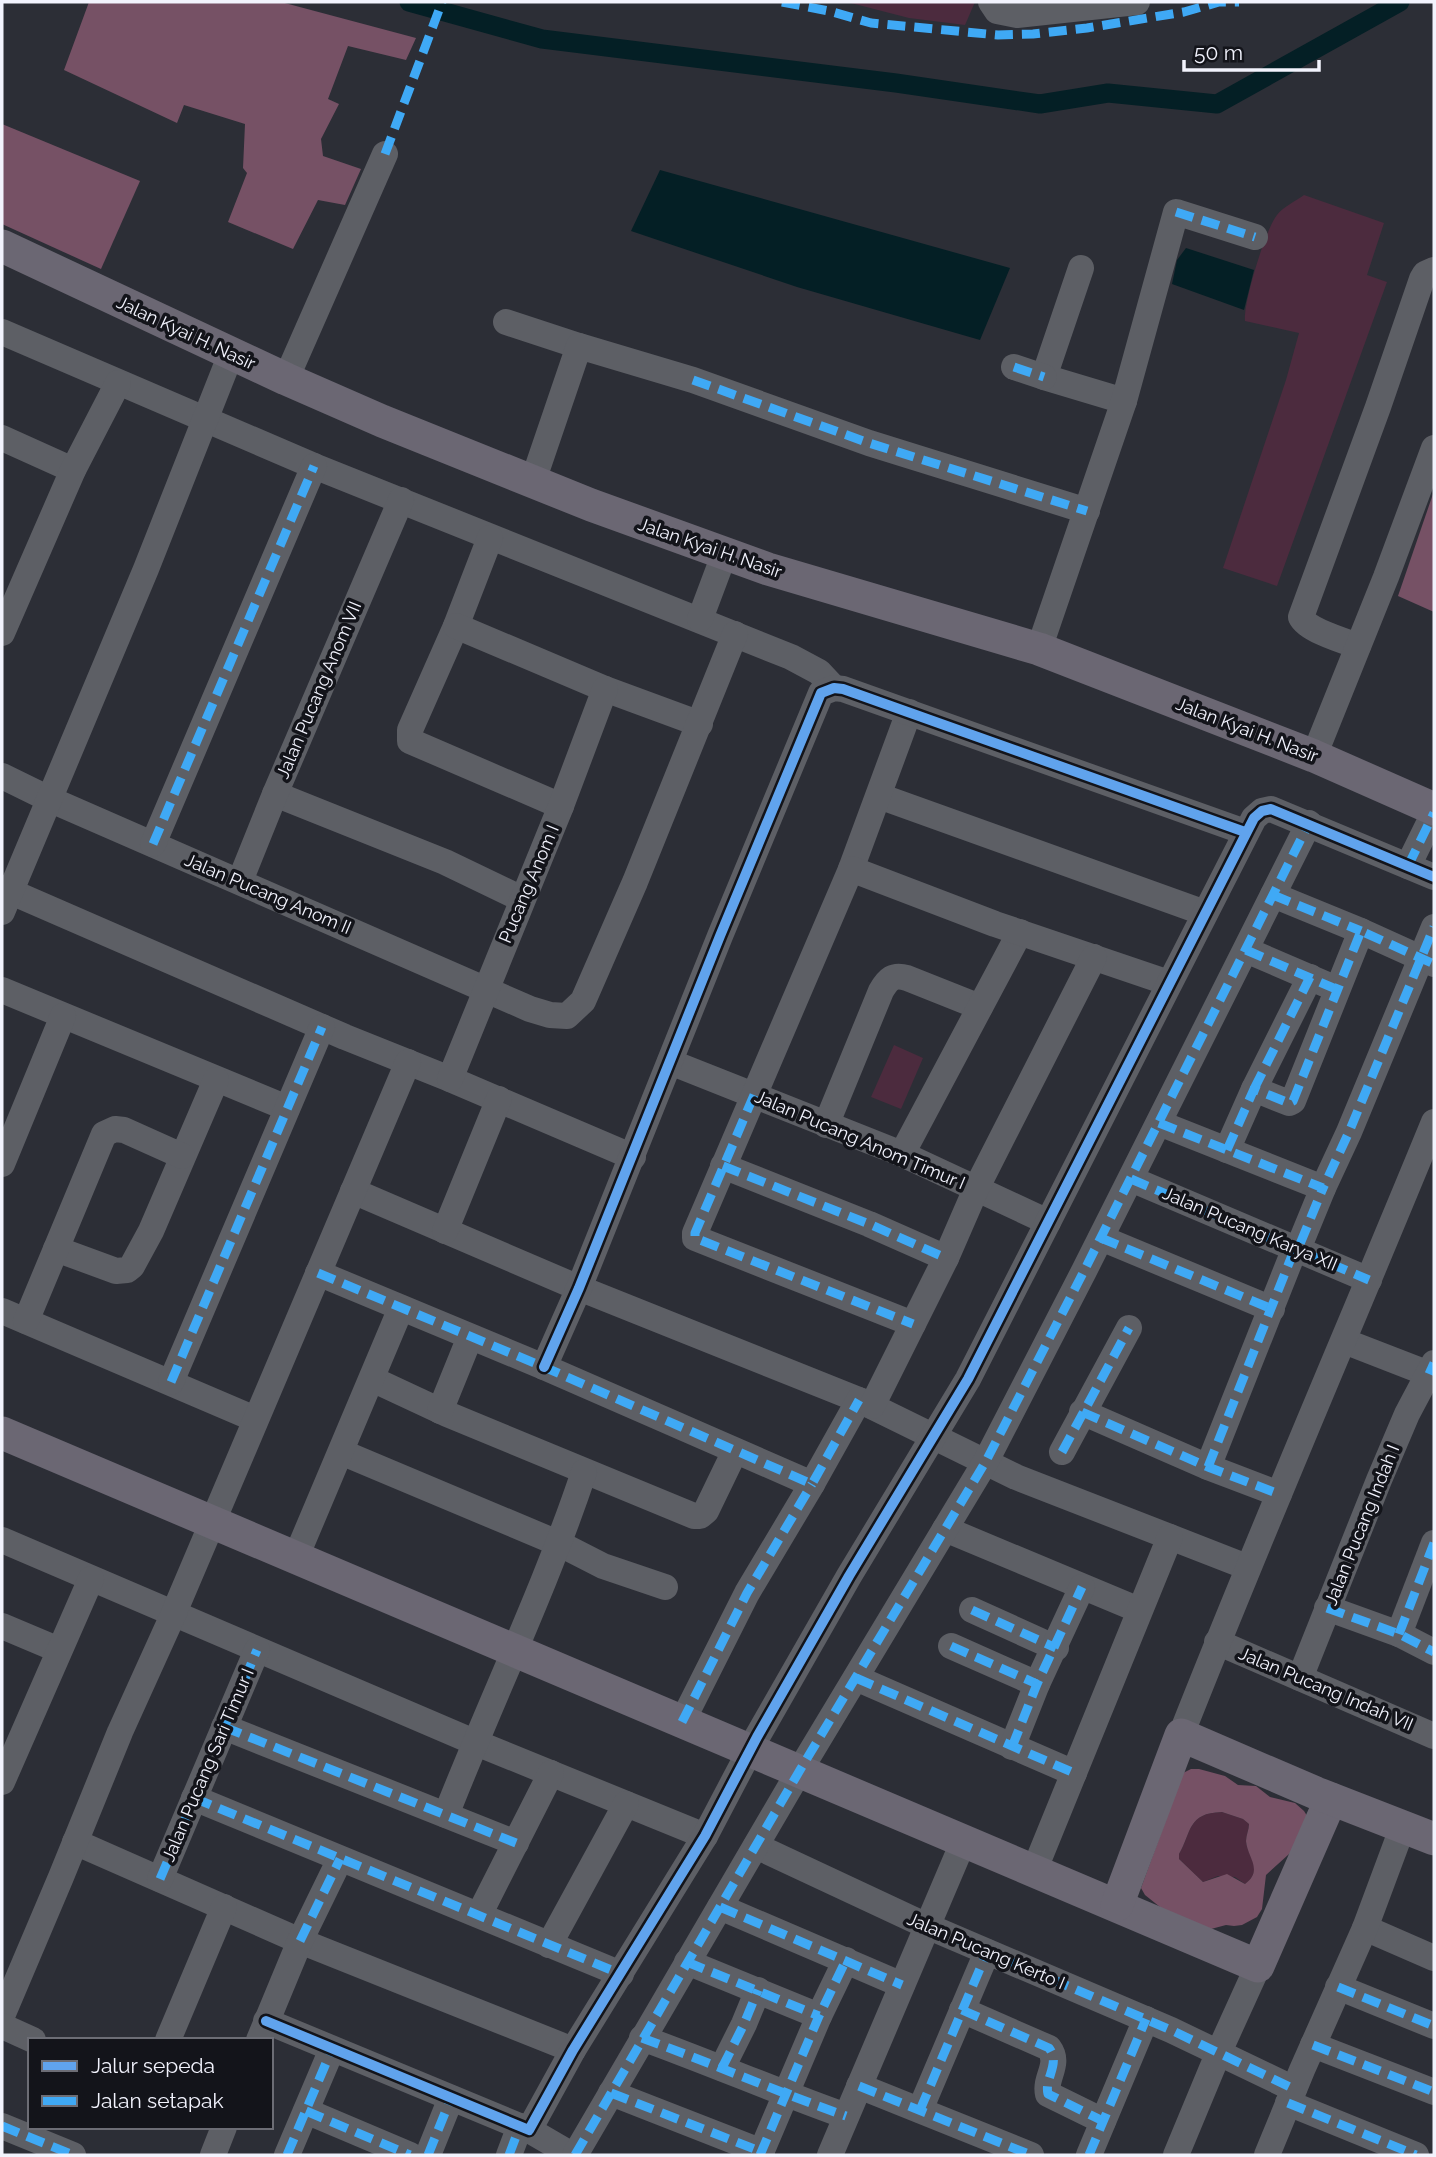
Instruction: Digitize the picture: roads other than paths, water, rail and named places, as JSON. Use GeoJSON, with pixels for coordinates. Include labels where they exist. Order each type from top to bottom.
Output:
{"type":"FeatureCollection","features":[{"type":"Feature","properties":{"kind":"main road","name":"Jalan Kyai H. Nasir"},"geometry":{"type":"LineString","coordinates":[[2,246],[231,354],[382,421],[724,555],[1039,649],[1314,756],[1430,820]]}},
{"type":"Feature","properties":{"kind":"main road"},"geometry":{"type":"LineString","coordinates":[[2,1417],[215,1514]]}},
{"type":"Feature","properties":{"kind":"main road"},"geometry":{"type":"LineString","coordinates":[[2,1433],[299,1549],[1254,1957],[1320,1802]]}},
{"type":"Feature","properties":{"kind":"main road"},"geometry":{"type":"LineString","coordinates":[[1119,1898],[1178,1742],[1400,1833],[1434,1839]]}},
{"type":"Feature","properties":{"kind":"main road"},"geometry":{"type":"LineString","coordinates":[[804,1764],[964,1840],[1037,1863]]}},
{"type":"Feature","properties":{"kind":"main road"},"geometry":{"type":"LineString","coordinates":[[1400,1833],[1434,1857]]}},
{"type":"Feature","properties":{"kind":"street"},"geometry":{"type":"LineString","coordinates":[[991,2],[997,10],[1017,15],[1085,5],[1137,2]]}},
{"type":"Feature","properties":{"kind":"street"},"geometry":{"type":"LineString","coordinates":[[286,379],[385,154]]}},
{"type":"Feature","properties":{"kind":"street"},"geometry":{"type":"LineString","coordinates":[[1039,649],[1124,401],[1177,212],[1255,237]]}},
{"type":"Feature","properties":{"kind":"street"},"geometry":{"type":"LineString","coordinates":[[1044,377],[1081,268]]}},
{"type":"Feature","properties":{"kind":"street"},"geometry":{"type":"LineString","coordinates":[[1358,646],[1313,628],[1303,622],[1301,617],[1422,279],[1425,274],[1434,270]]}},
{"type":"Feature","properties":{"kind":"street"},"geometry":{"type":"LineString","coordinates":[[506,322],[693,380],[869,443],[1087,511]]}},
{"type":"Feature","properties":{"kind":"street"},"geometry":{"type":"LineString","coordinates":[[2,332],[314,466],[700,619],[808,666],[827,678],[834,688],[909,712],[1245,832]]}},
{"type":"Feature","properties":{"kind":"street"},"geometry":{"type":"LineString","coordinates":[[533,481],[579,346]]}},
{"type":"Feature","properties":{"kind":"street"},"geometry":{"type":"LineString","coordinates":[[231,354],[206,421],[49,799],[5,897],[499,1099],[633,1157]]}},
{"type":"Feature","properties":{"kind":"street"},"geometry":{"type":"LineString","coordinates":[[1014,367],[1124,401]]}},
{"type":"Feature","properties":{"kind":"street"},"geometry":{"type":"LineString","coordinates":[[2,633],[73,470],[118,383]]}},
{"type":"Feature","properties":{"kind":"street"},"geometry":{"type":"LineString","coordinates":[[2,438],[73,470]]}},
{"type":"Feature","properties":{"kind":"street"},"geometry":{"type":"LineString","coordinates":[[1314,756],[1434,448]]}},
{"type":"Feature","properties":{"kind":"street"},"geometry":{"type":"LineString","coordinates":[[153,844],[314,466]]}},
{"type":"Feature","properties":{"kind":"street","name":"Jalan Pucang Anom VII"},"geometry":{"type":"LineString","coordinates":[[240,881],[401,500]]}},
{"type":"Feature","properties":{"kind":"street"},"geometry":{"type":"LineString","coordinates":[[490,538],[456,626],[410,730],[410,741],[561,806]]}},
{"type":"Feature","properties":{"kind":"street"},"geometry":{"type":"LineString","coordinates":[[700,619],[724,555]]}},
{"type":"Feature","properties":{"kind":"street"},"geometry":{"type":"LineString","coordinates":[[456,626],[606,690],[700,723]]}},
{"type":"Feature","properties":{"kind":"street","name":"Jalan Pucang Anom II"},"geometry":{"type":"LineString","coordinates":[[2,776],[530,1009],[559,1017],[567,1016],[583,1001],[735,634]]}},
{"type":"Feature","properties":{"kind":"street"},"geometry":{"type":"LineString","coordinates":[[544,1367],[633,1157],[816,701],[821,693],[834,688]]}},
{"type":"Feature","properties":{"kind":"street","name":"Pucang Anom I"},"geometry":{"type":"LineString","coordinates":[[450,1079],[606,690]]}},
{"type":"Feature","properties":{"kind":"street"},"geometry":{"type":"LineString","coordinates":[[909,712],[851,869],[723,1166],[695,1238],[913,1324]]}},
{"type":"Feature","properties":{"kind":"street"},"geometry":{"type":"LineString","coordinates":[[275,794],[445,862],[522,899]]}},
{"type":"Feature","properties":{"kind":"street"},"geometry":{"type":"LineString","coordinates":[[879,796],[1205,913]]}},
{"type":"Feature","properties":{"kind":"street"},"geometry":{"type":"LineString","coordinates":[[509,2155],[705,1836],[849,1576],[968,1379],[1254,818],[1271,809],[1434,877]]}},
{"type":"Feature","properties":{"kind":"street"},"geometry":{"type":"LineString","coordinates":[[1408,866],[1430,820]]}},
{"type":"Feature","properties":{"kind":"street"},"geometry":{"type":"LineString","coordinates":[[340,1859],[300,1941],[263,2031],[332,2049],[524,2128],[574,2155],[986,1461],[1309,823]]}},
{"type":"Feature","properties":{"kind":"street"},"geometry":{"type":"LineString","coordinates":[[851,869],[1020,932],[1169,983]]}},
{"type":"Feature","properties":{"kind":"street"},"geometry":{"type":"LineString","coordinates":[[1273,895],[1428,961]]}},
{"type":"Feature","properties":{"kind":"street"},"geometry":{"type":"LineString","coordinates":[[1208,1467],[1295,1248],[1300,1244],[1323,1188],[1428,961],[1434,927]]}},
{"type":"Feature","properties":{"kind":"street"},"geometry":{"type":"LineString","coordinates":[[1254,1088],[1289,1102],[1293,1101],[1361,931]]}},
{"type":"Feature","properties":{"kind":"street"},"geometry":{"type":"LineString","coordinates":[[902,1154],[1020,932]]}},
{"type":"Feature","properties":{"kind":"street"},"geometry":{"type":"LineString","coordinates":[[1246,950],[1338,990]]}},
{"type":"Feature","properties":{"kind":"street"},"geometry":{"type":"LineString","coordinates":[[686,1713],[747,1592],[811,1484],[913,1324],[976,1189],[1094,957]]}},
{"type":"Feature","properties":{"kind":"street"},"geometry":{"type":"LineString","coordinates":[[827,1125],[881,991],[890,979],[899,975],[980,1007]]}},
{"type":"Feature","properties":{"kind":"street"},"geometry":{"type":"LineString","coordinates":[[1227,1150],[1254,1088],[1310,977]]}},
{"type":"Feature","properties":{"kind":"street"},"geometry":{"type":"LineString","coordinates":[[2,989],[287,1108]]}},
{"type":"Feature","properties":{"kind":"street"},"geometry":{"type":"LineString","coordinates":[[2,1164],[63,1016]]}},
{"type":"Feature","properties":{"kind":"street"},"geometry":{"type":"LineString","coordinates":[[171,1382],[322,1027]]}},
{"type":"Feature","properties":{"kind":"street"},"geometry":{"type":"LineString","coordinates":[[2,2016],[120,1732],[173,1615],[408,1062]]}},
{"type":"Feature","properties":{"kind":"street","name":"Jalan Pucang Anom Timur I"},"geometry":{"type":"LineString","coordinates":[[670,1062],[902,1154],[1048,1222]]}},
{"type":"Feature","properties":{"kind":"street"},"geometry":{"type":"LineString","coordinates":[[56,1249],[116,1272],[132,1266],[151,1231],[216,1080]]}},
{"type":"Feature","properties":{"kind":"street"},"geometry":{"type":"LineString","coordinates":[[445,1231],[499,1099]]}},
{"type":"Feature","properties":{"kind":"street"},"geometry":{"type":"LineString","coordinates":[[1178,1742],[1247,1567],[1434,1122]]}},
{"type":"Feature","properties":{"kind":"street"},"geometry":{"type":"LineString","coordinates":[[1159,1123],[1323,1188]]}},
{"type":"Feature","properties":{"kind":"street"},"geometry":{"type":"LineString","coordinates":[[26,1321],[104,1134],[115,1129],[124,1130],[182,1156]]}},
{"type":"Feature","properties":{"kind":"street"},"geometry":{"type":"LineString","coordinates":[[723,1166],[946,1258]]}},
{"type":"Feature","properties":{"kind":"street","name":"Jalan Pucang Karya XII"},"geometry":{"type":"LineString","coordinates":[[1131,1178],[1368,1280]]}},
{"type":"Feature","properties":{"kind":"street"},"geometry":{"type":"LineString","coordinates":[[353,1191],[579,1288],[865,1403],[1016,1477],[1247,1567]]}},
{"type":"Feature","properties":{"kind":"street"},"geometry":{"type":"LineString","coordinates":[[1101,1238],[1272,1310]]}},
{"type":"Feature","properties":{"kind":"street"},"geometry":{"type":"LineString","coordinates":[[318,1273],[544,1367],[811,1484]]}},
{"type":"Feature","properties":{"kind":"street"},"geometry":{"type":"LineString","coordinates":[[299,1549],[401,1308]]}},
{"type":"Feature","properties":{"kind":"street"},"geometry":{"type":"LineString","coordinates":[[2,1311],[255,1419]]}},
{"type":"Feature","properties":{"kind":"street"},"geometry":{"type":"LineString","coordinates":[[1062,1452],[1129,1328]]}},
{"type":"Feature","properties":{"kind":"street"},"geometry":{"type":"LineString","coordinates":[[440,1411],[470,1337]]}},
{"type":"Feature","properties":{"kind":"street"},"geometry":{"type":"LineString","coordinates":[[1344,1340],[1433,1371]]}},
{"type":"Feature","properties":{"kind":"street","name":"Jalan Pucang Indah I"},"geometry":{"type":"LineString","coordinates":[[1300,1678],[1407,1414],[1433,1371]]}},
{"type":"Feature","properties":{"kind":"street"},"geometry":{"type":"LineString","coordinates":[[372,1378],[440,1411],[584,1472],[698,1516],[706,1511],[735,1451]]}},
{"type":"Feature","properties":{"kind":"street"},"geometry":{"type":"LineString","coordinates":[[1082,1412],[1208,1467],[1279,1494]]}},
{"type":"Feature","properties":{"kind":"street"},"geometry":{"type":"LineString","coordinates":[[341,1452],[560,1544],[603,1566],[665,1587]]}},
{"type":"Feature","properties":{"kind":"street"},"geometry":{"type":"LineString","coordinates":[[446,1815],[474,1742],[560,1544],[584,1472]]}},
{"type":"Feature","properties":{"kind":"street"},"geometry":{"type":"LineString","coordinates":[[945,1529],[1139,1610]]}},
{"type":"Feature","properties":{"kind":"street"},"geometry":{"type":"LineString","coordinates":[[1037,1863],[1170,1537]]}},
{"type":"Feature","properties":{"kind":"street"},"geometry":{"type":"LineString","coordinates":[[2,1540],[474,1742],[705,1836]]}},
{"type":"Feature","properties":{"kind":"street"},"geometry":{"type":"LineString","coordinates":[[1399,1634],[1434,1543]]}},
{"type":"Feature","properties":{"kind":"street"},"geometry":{"type":"LineString","coordinates":[[2,1782],[91,1579]]}},
{"type":"Feature","properties":{"kind":"street"},"geometry":{"type":"LineString","coordinates":[[1012,1746],[1037,1684],[1082,1587]]}},
{"type":"Feature","properties":{"kind":"street"},"geometry":{"type":"LineString","coordinates":[[1327,1608],[1399,1634],[1434,1652]]}},
{"type":"Feature","properties":{"kind":"street"},"geometry":{"type":"LineString","coordinates":[[972,1610],[1056,1648]]}},
{"type":"Feature","properties":{"kind":"street"},"geometry":{"type":"LineString","coordinates":[[2,1626],[59,1650]]}},
{"type":"Feature","properties":{"kind":"street","name":"Jalan Pucang Indah VII"},"geometry":{"type":"LineString","coordinates":[[1217,1643],[1434,1736]]}},
{"type":"Feature","properties":{"kind":"street"},"geometry":{"type":"LineString","coordinates":[[951,1646],[1037,1684]]}},
{"type":"Feature","properties":{"kind":"street","name":"Jalan Pucang Sari Timur I"},"geometry":{"type":"LineString","coordinates":[[160,1879],[257,1650]]}},
{"type":"Feature","properties":{"kind":"street"},"geometry":{"type":"LineString","coordinates":[[856,1678],[1074,1773]]}},
{"type":"Feature","properties":{"kind":"street"},"geometry":{"type":"LineString","coordinates":[[224,1727],[516,1843]]}},
{"type":"Feature","properties":{"kind":"street"},"geometry":{"type":"LineString","coordinates":[[478,1915],[551,1773]]}},
{"type":"Feature","properties":{"kind":"street"},"geometry":{"type":"LineString","coordinates":[[194,1798],[621,1974]]}},
{"type":"Feature","properties":{"kind":"street"},"geometry":{"type":"LineString","coordinates":[[549,1945],[626,1804]]}},
{"type":"Feature","properties":{"kind":"street"},"geometry":{"type":"LineString","coordinates":[[1267,2155],[1365,1928],[1400,1833]]}},
{"type":"Feature","properties":{"kind":"street"},"geometry":{"type":"LineString","coordinates":[[830,2155],[964,1840]]}},
{"type":"Feature","properties":{"kind":"street"},"geometry":{"type":"LineString","coordinates":[[75,1842],[300,1941],[573,2050]]}},
{"type":"Feature","properties":{"kind":"street","name":"Jalan Pucang Kerto I"},"geometry":{"type":"LineString","coordinates":[[756,1846],[927,1926],[1146,2020],[1218,2054],[1291,2096],[1416,2155]]}},
{"type":"Feature","properties":{"kind":"street"},"geometry":{"type":"LineString","coordinates":[[169,2038],[224,1907]]}},
{"type":"Feature","properties":{"kind":"street"},"geometry":{"type":"LineString","coordinates":[[720,1907],[902,1985]]}},
{"type":"Feature","properties":{"kind":"street"},"geometry":{"type":"LineString","coordinates":[[1365,1928],[1434,1958]]}},
{"type":"Feature","properties":{"kind":"street"},"geometry":{"type":"LineString","coordinates":[[920,2110],[986,1952]]}},
{"type":"Feature","properties":{"kind":"street"},"geometry":{"type":"LineString","coordinates":[[1176,2155],[1254,1957]]}},
{"type":"Feature","properties":{"kind":"street"},"geometry":{"type":"LineString","coordinates":[[611,2093],[761,2154],[819,2016],[846,1960]]}},
{"type":"Feature","properties":{"kind":"street"},"geometry":{"type":"LineString","coordinates":[[687,1962],[819,2016]]}},
{"type":"Feature","properties":{"kind":"street"},"geometry":{"type":"LineString","coordinates":[[1338,1987],[1434,2026]]}},
{"type":"Feature","properties":{"kind":"street"},"geometry":{"type":"LineString","coordinates":[[722,2068],[758,1990]]}},
{"type":"Feature","properties":{"kind":"street"},"geometry":{"type":"LineString","coordinates":[[962,2010],[1049,2048],[1054,2062],[1046,2086],[1048,2094],[1103,2121]]}},
{"type":"Feature","properties":{"kind":"street"},"geometry":{"type":"LineString","coordinates":[[1089,2155],[1146,2020]]}},
{"type":"Feature","properties":{"kind":"street"},"geometry":{"type":"LineString","coordinates":[[2,2025],[29,2038]]}},
{"type":"Feature","properties":{"kind":"street"},"geometry":{"type":"LineString","coordinates":[[642,2038],[846,2116]]}},
{"type":"Feature","properties":{"kind":"street"},"geometry":{"type":"LineString","coordinates":[[1313,2045],[1434,2092]]}},
{"type":"Feature","properties":{"kind":"street"},"geometry":{"type":"LineString","coordinates":[[287,2155],[332,2049]]}},
{"type":"Feature","properties":{"kind":"street"},"geometry":{"type":"LineString","coordinates":[[859,2086],[1031,2155]]}},
{"type":"Feature","properties":{"kind":"street"},"geometry":{"type":"LineString","coordinates":[[428,2155],[451,2098]]}},
{"type":"Feature","properties":{"kind":"street"},"geometry":{"type":"LineString","coordinates":[[306,2111],[410,2155]]}},
{"type":"Feature","properties":{"kind":"street"},"geometry":{"type":"LineString","coordinates":[[2,2126],[73,2155]]}},
{"type":"Feature","properties":{"kind":"street"},"geometry":{"type":"LineString","coordinates":[[213,2155],[224,2129]]}},
{"type":"Feature","properties":{"kind":"street"},"geometry":{"type":"LineString","coordinates":[[1428,2155],[1434,2145]]}},
{"type":"Feature","properties":{"kind":"water"},"geometry":{"type":"Polygon","coordinates":[[[660,170],[1010,268],[980,340],[797,287],[631,231],[660,170]]]}},
{"type":"Feature","properties":{"kind":"water"},"geometry":{"type":"Polygon","coordinates":[[[1186,248],[1254,270],[1244,310],[1172,284],[1177,260],[1186,248]]]}},
{"type":"Feature","properties":{"kind":"waterway"},"geometry":{"type":"LineString","coordinates":[[409,2],[542,39],[896,83],[1040,104],[1108,93],[1217,104],[1400,2]]}}]}
